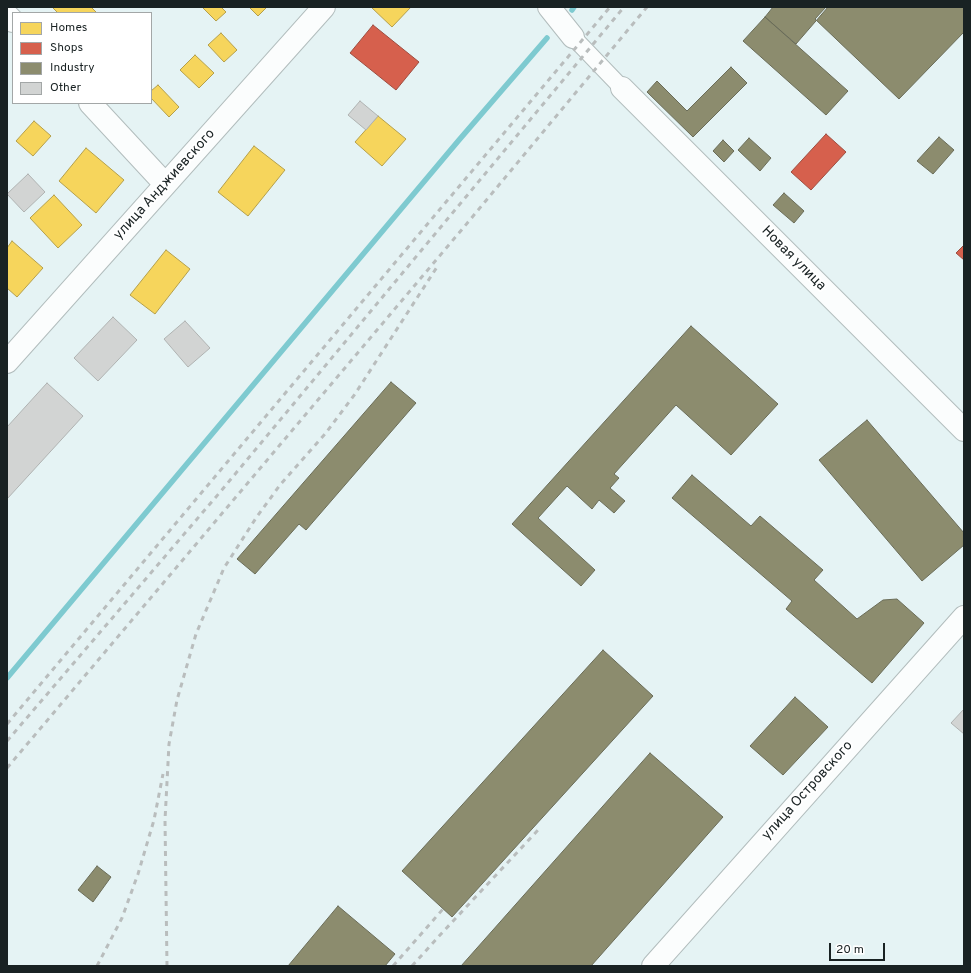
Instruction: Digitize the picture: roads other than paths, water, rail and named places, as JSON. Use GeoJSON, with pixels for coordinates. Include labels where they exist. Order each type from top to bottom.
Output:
{"type":"FeatureCollection","features":[{"type":"Feature","properties":{"kind":"street","name":"улица Анджиевского"},"geometry":{"type":"LineString","coordinates":[[7,362],[324,7]]}},
{"type":"Feature","properties":{"kind":"street"},"geometry":{"type":"LineString","coordinates":[[549,7],[573,37],[622,88]]}},
{"type":"Feature","properties":{"kind":"street","name":"Новая улица"},"geometry":{"type":"LineString","coordinates":[[622,88],[964,430]]}},
{"type":"Feature","properties":{"kind":"street"},"geometry":{"type":"LineString","coordinates":[[91,104],[165,184]]}},
{"type":"Feature","properties":{"kind":"street","name":"улица Островского"},"geometry":{"type":"LineString","coordinates":[[653,966],[964,617]]}},
{"type":"Feature","properties":{"kind":"waterway"},"geometry":{"type":"LineString","coordinates":[[7,678],[459,140],[547,38]]}},
{"type":"Feature","properties":{"kind":"railway"},"geometry":{"type":"LineString","coordinates":[[7,724],[610,7]]}},
{"type":"Feature","properties":{"kind":"railway"},"geometry":{"type":"LineString","coordinates":[[7,741],[221,491],[624,7]]}},
{"type":"Feature","properties":{"kind":"railway"},"geometry":{"type":"LineString","coordinates":[[7,768],[464,227],[647,7]]}},
{"type":"Feature","properties":{"kind":"railway"},"geometry":{"type":"LineString","coordinates":[[167,966],[165,820],[169,744],[177,700],[196,634],[224,568],[256,518],[280,485],[325,434],[355,394],[437,267]]}},
{"type":"Feature","properties":{"kind":"railway"},"geometry":{"type":"LineString","coordinates":[[97,966],[122,918],[138,874],[154,820],[163,774]]}},
{"type":"Feature","properties":{"kind":"railway"},"geometry":{"type":"LineString","coordinates":[[412,966],[539,829]]}},
{"type":"Feature","properties":{"kind":"railway"},"geometry":{"type":"LineString","coordinates":[[393,966],[443,909]]}}]}
